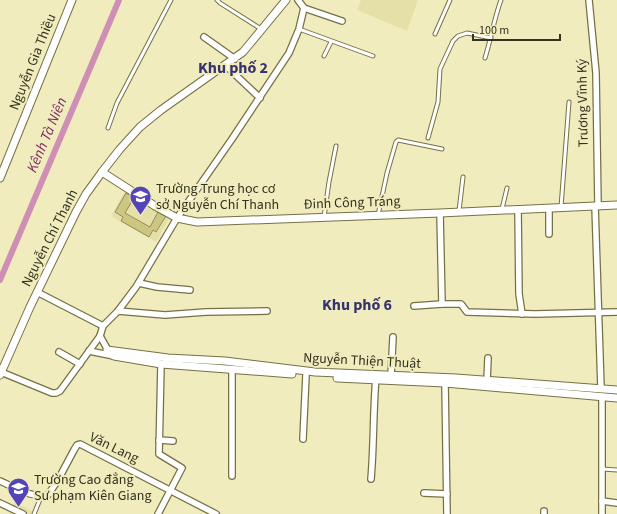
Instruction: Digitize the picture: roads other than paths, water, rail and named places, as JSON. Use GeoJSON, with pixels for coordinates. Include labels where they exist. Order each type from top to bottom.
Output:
{"type":"FeatureCollection","features":[{"type":"Feature","properties":{"kind":"street","name":"Nguyễn Gia Thiều"},"geometry":{"type":"LineString","coordinates":[[0,178],[72,0]]}},
{"type":"Feature","properties":{"kind":"street","name":"Nguyễn Chí Thanh"},"geometry":{"type":"LineString","coordinates":[[1,374],[36,292],[76,212],[86,194],[102,172],[140,127],[161,110],[226,66],[249,47],[284,0]]}},
{"type":"Feature","properties":{"kind":"street"},"geometry":{"type":"LineString","coordinates":[[298,0],[304,8],[342,21]]}},
{"type":"Feature","properties":{"kind":"street","name":"Trương Vĩnh Ký"},"geometry":{"type":"LineString","coordinates":[[589,0],[596,72],[596,206],[601,388]]}},
{"type":"Feature","properties":{"kind":"street"},"geometry":{"type":"LineString","coordinates":[[1,374],[56,393],[60,391],[100,336],[103,326],[118,311],[139,283],[177,218],[289,54],[300,29],[304,8]]}},
{"type":"Feature","properties":{"kind":"street"},"geometry":{"type":"LineString","coordinates":[[204,37],[235,59]]}},
{"type":"Feature","properties":{"kind":"street"},"geometry":{"type":"LineString","coordinates":[[226,66],[260,98]]}},
{"type":"Feature","properties":{"kind":"street","name":"Đinh Công Tráng"},"geometry":{"type":"LineString","coordinates":[[102,172],[155,206],[177,218],[197,222],[617,205]]}},
{"type":"Feature","properties":{"kind":"street"},"geometry":{"type":"LineString","coordinates":[[549,208],[549,234]]}},
{"type":"Feature","properties":{"kind":"street"},"geometry":{"type":"LineString","coordinates":[[518,209],[519,294],[522,314]]}},
{"type":"Feature","properties":{"kind":"street"},"geometry":{"type":"LineString","coordinates":[[440,213],[442,304]]}},
{"type":"Feature","properties":{"kind":"street"},"geometry":{"type":"LineString","coordinates":[[139,283],[157,287],[190,290]]}},
{"type":"Feature","properties":{"kind":"street"},"geometry":{"type":"LineString","coordinates":[[36,292],[103,326]]}},
{"type":"Feature","properties":{"kind":"street"},"geometry":{"type":"LineString","coordinates":[[414,306],[442,304],[463,305],[467,312],[522,314],[617,312]]}},
{"type":"Feature","properties":{"kind":"street"},"geometry":{"type":"LineString","coordinates":[[118,311],[165,315],[206,312],[267,311]]}},
{"type":"Feature","properties":{"kind":"street"},"geometry":{"type":"LineString","coordinates":[[100,336],[107,350],[114,356]]}},
{"type":"Feature","properties":{"kind":"street"},"geometry":{"type":"LineString","coordinates":[[391,376],[393,337]]}},
{"type":"Feature","properties":{"kind":"street","name":"Nguyễn Thiện Thuật"},"geometry":{"type":"LineString","coordinates":[[107,350],[168,358],[225,361],[306,375],[376,378],[391,376],[617,390]]}},
{"type":"Feature","properties":{"kind":"street","name":"Nguyễn Thiện Thuật"},"geometry":{"type":"LineString","coordinates":[[89,351],[161,364],[232,369],[315,372],[617,398]]}},
{"type":"Feature","properties":{"kind":"street"},"geometry":{"type":"LineString","coordinates":[[59,352],[80,364]]}},
{"type":"Feature","properties":{"kind":"street"},"geometry":{"type":"LineString","coordinates":[[487,381],[488,358]]}},
{"type":"Feature","properties":{"kind":"street"},"geometry":{"type":"LineString","coordinates":[[158,514],[182,468],[159,454],[161,364]]}},
{"type":"Feature","properties":{"kind":"street"},"geometry":{"type":"LineString","coordinates":[[232,369],[232,476]]}},
{"type":"Feature","properties":{"kind":"street"},"geometry":{"type":"LineString","coordinates":[[303,439],[306,375]]}},
{"type":"Feature","properties":{"kind":"street"},"geometry":{"type":"LineString","coordinates":[[371,479],[376,378]]}},
{"type":"Feature","properties":{"kind":"street"},"geometry":{"type":"LineString","coordinates":[[445,384],[447,514]]}},
{"type":"Feature","properties":{"kind":"street"},"geometry":{"type":"LineString","coordinates":[[602,397],[602,514]]}},
{"type":"Feature","properties":{"kind":"street"},"geometry":{"type":"LineString","coordinates":[[160,440],[173,441]]}},
{"type":"Feature","properties":{"kind":"street","name":"Văn Lang"},"geometry":{"type":"LineString","coordinates":[[40,497],[48,495],[52,491],[78,444],[216,514]]}},
{"type":"Feature","properties":{"kind":"street"},"geometry":{"type":"LineString","coordinates":[[0,481],[40,497]]}},
{"type":"Feature","properties":{"kind":"street"},"geometry":{"type":"LineString","coordinates":[[424,493],[447,494]]}},
{"type":"Feature","properties":{"kind":"street"},"geometry":{"type":"LineString","coordinates":[[602,501],[617,503]]}},
{"type":"Feature","properties":{"kind":"street"},"geometry":{"type":"LineString","coordinates":[[0,503],[23,514]]}},
{"type":"Feature","properties":{"kind":"lane"},"geometry":{"type":"LineString","coordinates":[[108,128],[117,103],[171,0]]}},
{"type":"Feature","properties":{"kind":"lane"},"geometry":{"type":"LineString","coordinates":[[217,0],[262,30]]}},
{"type":"Feature","properties":{"kind":"lane"},"geometry":{"type":"LineString","coordinates":[[435,34],[450,0]]}},
{"type":"Feature","properties":{"kind":"lane"},"geometry":{"type":"LineString","coordinates":[[485,58],[492,38],[496,12],[501,0]]}},
{"type":"Feature","properties":{"kind":"lane"},"geometry":{"type":"LineString","coordinates":[[300,29],[331,42],[373,56]]}},
{"type":"Feature","properties":{"kind":"lane"},"geometry":{"type":"LineString","coordinates":[[428,138],[438,102],[440,69],[453,41],[458,36],[467,33],[492,38]]}},
{"type":"Feature","properties":{"kind":"lane"},"geometry":{"type":"LineString","coordinates":[[324,56],[331,42]]}},
{"type":"Feature","properties":{"kind":"lane"},"geometry":{"type":"LineString","coordinates":[[561,207],[569,102]]}},
{"type":"Feature","properties":{"kind":"lane"},"geometry":{"type":"LineString","coordinates":[[378,215],[387,173],[396,142],[398,140],[442,149]]}},
{"type":"Feature","properties":{"kind":"lane"},"geometry":{"type":"LineString","coordinates":[[324,217],[336,146]]}},
{"type":"Feature","properties":{"kind":"lane"},"geometry":{"type":"LineString","coordinates":[[459,212],[463,177]]}},
{"type":"Feature","properties":{"kind":"lane"},"geometry":{"type":"LineString","coordinates":[[502,210],[507,188]]}},
{"type":"Feature","properties":{"kind":"lane"},"geometry":{"type":"LineString","coordinates":[[602,469],[617,470]]}},
{"type":"Feature","properties":{"kind":"lane"},"geometry":{"type":"LineString","coordinates":[[34,514],[40,497]]}},
{"type":"Feature","properties":{"kind":"waterway","name":"Kênh Tà Niên"},"geometry":{"type":"LineString","coordinates":[[0,280],[119,0]]}},
{"type":"Feature","properties":{"kind":"place","name":"Trường Trung học cơ sở Nguyễn Chí Thanh"},"geometry":{"type":"Point","coordinates":[141,216]}},
{"type":"Feature","properties":{"kind":"place","name":"Trường Cao đẳng Sư phạm Kiên Giang"},"geometry":{"type":"Point","coordinates":[19,508]}},
{"type":"Feature","properties":{"kind":"district","name":"Khu phố 2"},"geometry":{"type":"Point","coordinates":[233,68]}},
{"type":"Feature","properties":{"kind":"district","name":"Khu phố 6"},"geometry":{"type":"Point","coordinates":[357,305]}}]}
